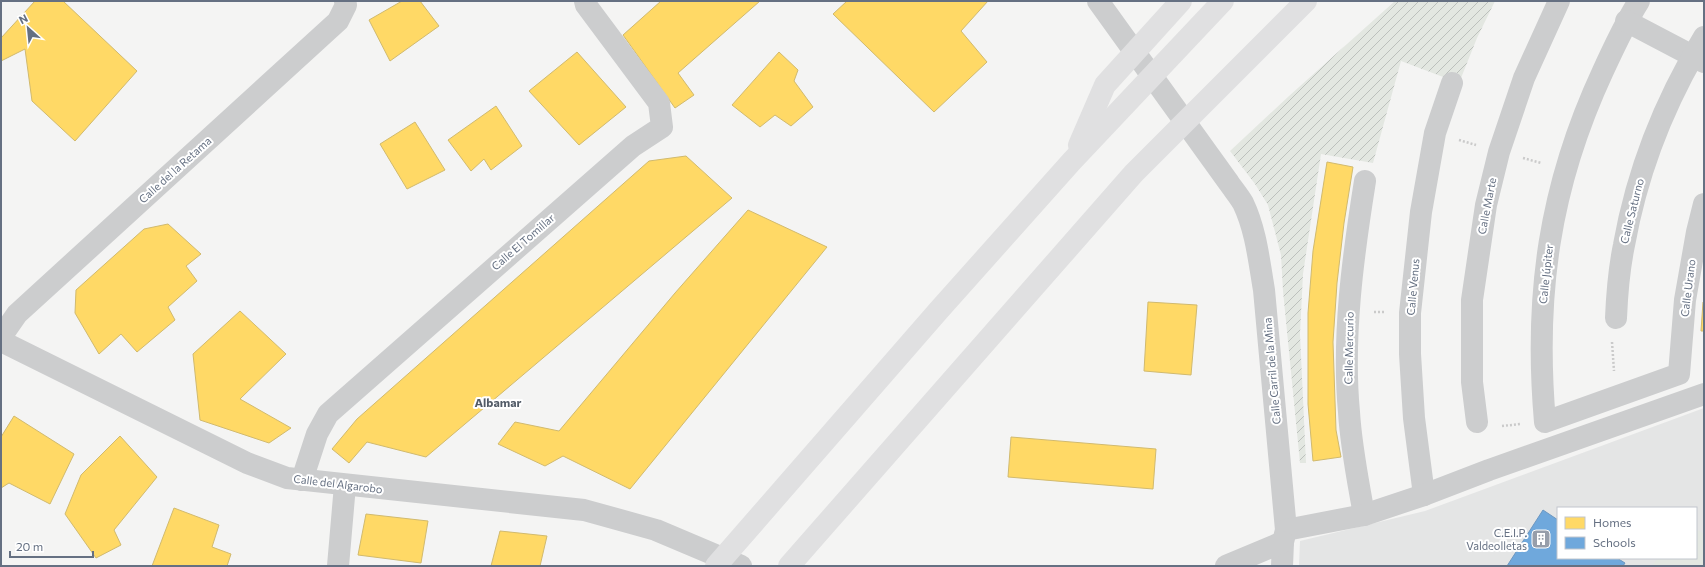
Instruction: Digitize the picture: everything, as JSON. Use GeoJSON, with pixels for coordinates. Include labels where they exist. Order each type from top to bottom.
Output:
{"type":"FeatureCollection","features":[{"type":"Feature","properties":{"kind":"highway"},"geometry":{"type":"LineString","coordinates":[[1072,161],[1105,85],[1181,1]]}},
{"type":"Feature","properties":{"kind":"highway"},"geometry":{"type":"LineString","coordinates":[[716,566],[934,316],[1072,161],[1223,1]]}},
{"type":"Feature","properties":{"kind":"highway"},"geometry":{"type":"LineString","coordinates":[[789,566],[1134,173],[1306,1]]}},
{"type":"Feature","properties":{"kind":"street","name":"Calle del la Retama"},"geometry":{"type":"LineString","coordinates":[[1,337],[17,314],[338,21],[346,5],[345,1]]}},
{"type":"Feature","properties":{"kind":"street","name":"Calle El Tomillar"},"geometry":{"type":"LineString","coordinates":[[302,480],[317,434],[328,414],[633,146],[662,127],[659,104],[586,5],[585,1]]}},
{"type":"Feature","properties":{"kind":"street","name":"Calle Carril de la Mina"},"geometry":{"type":"LineString","coordinates":[[1098,1],[1229,182],[1243,203],[1251,222],[1265,298],[1285,536],[1282,566]]}},
{"type":"Feature","properties":{"kind":"street","name":"Calle Marte"},"geometry":{"type":"LineString","coordinates":[[1477,422],[1472,382],[1472,300],[1486,205],[1499,152],[1524,78],[1559,1]]}},
{"type":"Feature","properties":{"kind":"street","name":"Calle Júpiter"},"geometry":{"type":"LineString","coordinates":[[1545,422],[1541,377],[1543,284],[1556,205],[1567,162],[1590,98],[1626,21],[1639,1]]}},
{"type":"Feature","properties":{"kind":"street"},"geometry":{"type":"LineString","coordinates":[[1626,21],[1700,51]]}},
{"type":"Feature","properties":{"kind":"street","name":"Calle Saturno"},"geometry":{"type":"LineString","coordinates":[[1616,318],[1623,246],[1633,200],[1650,147],[1672,96],[1700,51]]}},
{"type":"Feature","properties":{"kind":"street","name":"Calle Venus"},"geometry":{"type":"LineString","coordinates":[[1424,495],[1414,418],[1410,354],[1410,313],[1421,212],[1435,133],[1452,83]]}},
{"type":"Feature","properties":{"kind":"street","name":"Calle Mercurio"},"geometry":{"type":"LineString","coordinates":[[1364,514],[1353,454],[1348,410],[1350,311],[1357,235],[1365,181]]}},
{"type":"Feature","properties":{"kind":"street","name":"Calle Urano"},"geometry":{"type":"LineString","coordinates":[[1616,397],[1679,374],[1685,300],[1697,232],[1704,204]]}},
{"type":"Feature","properties":{"kind":"street","name":"Calle del Algarobo"},"geometry":{"type":"LineString","coordinates":[[1,341],[248,463],[288,478],[345,486],[584,510],[656,530],[741,566]]}},
{"type":"Feature","properties":{"kind":"street"},"geometry":{"type":"LineString","coordinates":[[1226,566],[1285,536],[1364,514],[1424,495],[1489,470],[1704,394]]}},
{"type":"Feature","properties":{"kind":"street"},"geometry":{"type":"LineString","coordinates":[[1545,422],[1616,397]]}},
{"type":"Feature","properties":{"kind":"street"},"geometry":{"type":"LineString","coordinates":[[338,566],[345,486]]}},
{"type":"Feature","properties":{"kind":"path"},"geometry":{"type":"LineString","coordinates":[[1350,311],[1410,313]]}},
{"type":"Feature","properties":{"kind":"path"},"geometry":{"type":"LineString","coordinates":[[1616,318],[1612,326],[1616,397]]}},
{"type":"Feature","properties":{"kind":"path"},"geometry":{"type":"LineString","coordinates":[[1477,422],[1482,428],[1545,422]]}},
{"type":"Feature","properties":{"kind":"shaded area"},"geometry":{"type":"Polygon","coordinates":[[[1395,1],[1495,1],[1477,38],[1459,83],[1401,61],[1373,163],[1321,154],[1303,274],[1300,334],[1306,463],[1300,463],[1283,291],[1281,255],[1268,205],[1255,184],[1230,151],[1395,1]]]}},
{"type":"Feature","properties":{"kind":"shaded area"},"geometry":{"type":"Polygon","coordinates":[[[1704,408],[1704,566],[1299,566],[1300,541],[1425,511],[1704,408]]]}},
{"type":"Feature","properties":{"kind":"shaded area"},"geometry":{"type":"Polygon","coordinates":[[[1697,530],[1704,534],[1704,566],[1652,566],[1657,559],[1697,559],[1697,530]]]}},
{"type":"Feature","properties":{"kind":"building: Homes"},"geometry":{"type":"Polygon","coordinates":[[[35,1],[63,1],[137,71],[75,141],[32,101],[25,49],[1,61],[1,38],[35,1]]]}},
{"type":"Feature","properties":{"kind":"building: Homes"},"geometry":{"type":"Polygon","coordinates":[[[402,1],[420,1],[439,26],[390,61],[369,20],[402,1]]]}},
{"type":"Feature","properties":{"kind":"building: Homes"},"geometry":{"type":"Polygon","coordinates":[[[661,1],[760,1],[678,73],[694,95],[675,108],[623,35],[661,1]]]}},
{"type":"Feature","properties":{"kind":"building: Homes"},"geometry":{"type":"Polygon","coordinates":[[[847,1],[988,1],[961,31],[987,62],[934,112],[833,14],[847,1]]]}},
{"type":"Feature","properties":{"kind":"building: Homes"},"geometry":{"type":"Polygon","coordinates":[[[577,52],[626,107],[579,145],[529,91],[577,52]]]}},
{"type":"Feature","properties":{"kind":"building: Homes"},"geometry":{"type":"Polygon","coordinates":[[[779,52],[798,70],[794,81],[813,107],[791,126],[775,115],[760,127],[732,105],[779,52]]]}},
{"type":"Feature","properties":{"kind":"building: Homes"},"geometry":{"type":"Polygon","coordinates":[[[496,106],[522,146],[491,170],[484,159],[471,171],[448,140],[496,106]]]}},
{"type":"Feature","properties":{"kind":"building: Homes"},"geometry":{"type":"Polygon","coordinates":[[[415,122],[445,170],[407,189],[380,144],[415,122]]]}},
{"type":"Feature","properties":{"kind":"building: Homes"},"geometry":{"type":"Polygon","coordinates":[[[686,156],[732,198],[426,457],[367,442],[349,463],[332,449],[357,419],[649,161],[686,156]]]}},
{"type":"Feature","properties":{"kind":"building: Homes"},"geometry":{"type":"Polygon","coordinates":[[[1327,162],[1353,167],[1344,223],[1337,283],[1333,342],[1336,430],[1341,457],[1313,461],[1308,404],[1308,313],[1313,251],[1327,162]]]}},
{"type":"Feature","properties":{"kind":"building: Homes"},"geometry":{"type":"Polygon","coordinates":[[[748,210],[827,247],[630,489],[563,456],[545,466],[498,444],[515,422],[559,431],[675,293],[748,210]]]}},
{"type":"Feature","properties":{"kind":"building: Homes"},"geometry":{"type":"Polygon","coordinates":[[[168,224],[201,254],[186,266],[197,281],[168,307],[175,320],[137,352],[121,334],[99,354],[75,313],[76,290],[144,229],[168,224]]]}},
{"type":"Feature","properties":{"kind":"building: Homes"},"geometry":{"type":"Polygon","coordinates":[[[1148,302],[1197,305],[1191,375],[1144,371],[1148,302]]]}},
{"type":"Feature","properties":{"kind":"building: Homes"},"geometry":{"type":"Polygon","coordinates":[[[1703,302],[1704,331],[1701,331],[1703,302]]]}},
{"type":"Feature","properties":{"kind":"building: Homes"},"geometry":{"type":"Polygon","coordinates":[[[240,311],[286,354],[240,399],[291,428],[269,443],[200,420],[193,354],[240,311]]]}},
{"type":"Feature","properties":{"kind":"building: Homes"},"geometry":{"type":"Polygon","coordinates":[[[14,416],[74,454],[50,504],[9,483],[1,488],[1,437],[14,416]]]}},
{"type":"Feature","properties":{"kind":"building: Homes"},"geometry":{"type":"Polygon","coordinates":[[[120,436],[157,477],[114,530],[121,545],[96,558],[65,514],[81,475],[120,436]]]}},
{"type":"Feature","properties":{"kind":"building: Homes"},"geometry":{"type":"Polygon","coordinates":[[[1011,437],[1156,449],[1153,489],[1008,477],[1011,437]]]}},
{"type":"Feature","properties":{"kind":"building: Homes"},"geometry":{"type":"Polygon","coordinates":[[[174,508],[219,525],[212,547],[231,554],[227,566],[152,566],[174,508]]]}},
{"type":"Feature","properties":{"kind":"building: Homes"},"geometry":{"type":"Polygon","coordinates":[[[366,514],[428,521],[421,563],[358,555],[366,514]]]}},
{"type":"Feature","properties":{"kind":"building: Homes"},"geometry":{"type":"Polygon","coordinates":[[[500,531],[547,536],[540,566],[491,566],[500,531]]]}},
{"type":"Feature","properties":{"kind":"building: Schools","name":"C.E.I.P. Valdeolletas"},"geometry":{"type":"Polygon","coordinates":[[[1543,510],[1557,519],[1557,559],[1619,559],[1625,563],[1623,566],[1507,566],[1543,510]]]}},
{"type":"Feature","properties":{"kind":"place","name":"C.E.I.P. Valdeolletas"},"geometry":{"type":"Point","coordinates":[1541,539]}},
{"type":"Feature","properties":{"kind":"district","name":"Albamar"},"geometry":{"type":"Point","coordinates":[498,403]}}]}
